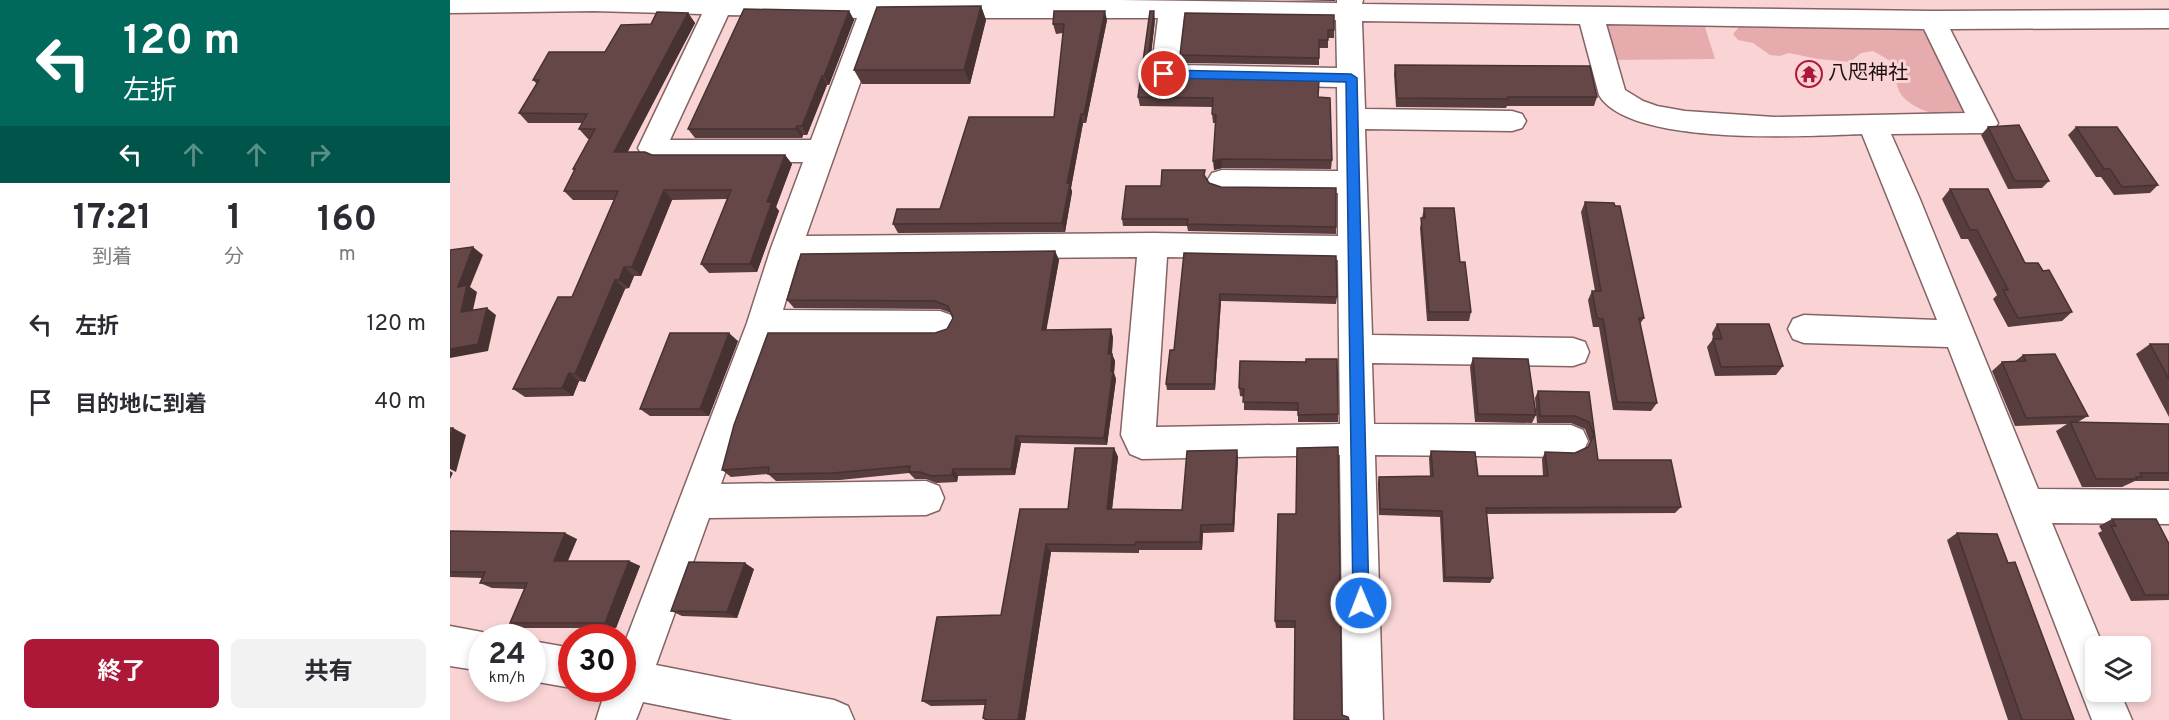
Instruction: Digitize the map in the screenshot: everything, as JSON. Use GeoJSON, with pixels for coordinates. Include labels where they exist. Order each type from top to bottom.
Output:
{"type":"FeatureCollection","features":[{"type":"Feature","properties":{"kind":"street"},"geometry":{"type":"LineString","coordinates":[[450,5],[594,2],[719,6],[1121,4],[1172,10],[1350,6],[1591,16],[1933,20],[2169,19]]}},
{"type":"Feature","properties":{"kind":"street"},"geometry":{"type":"LineString","coordinates":[[636,655],[697,501],[763,323],[786,248],[875,5]]}},
{"type":"Feature","properties":{"kind":"street"},"geometry":{"type":"LineString","coordinates":[[719,6],[652,148],[660,151],[822,151]]}},
{"type":"Feature","properties":{"kind":"street"},"geometry":{"type":"LineString","coordinates":[[1350,6],[1363,720]]}},
{"type":"Feature","properties":{"kind":"street"},"geometry":{"type":"LineString","coordinates":[[1172,10],[1164,74],[1351,78]]}},
{"type":"Feature","properties":{"kind":"street"},"geometry":{"type":"LineString","coordinates":[[1591,16],[1613,95],[1633,108],[1654,116],[1685,121],[1774,127],[1984,123],[1933,20]]}},
{"type":"Feature","properties":{"kind":"street"},"geometry":{"type":"LineString","coordinates":[[1351,119],[1512,122]]}},
{"type":"Feature","properties":{"kind":"street"},"geometry":{"type":"LineString","coordinates":[[1872,124],[1904,197],[2085,651]]}},
{"type":"Feature","properties":{"kind":"street"},"geometry":{"type":"LineString","coordinates":[[1222,181],[1353,182]]}},
{"type":"Feature","properties":{"kind":"street"},"geometry":{"type":"LineString","coordinates":[[786,248],[1153,246],[1354,248]]}},
{"type":"Feature","properties":{"kind":"street"},"geometry":{"type":"LineString","coordinates":[[1153,246],[1138,435],[1142,443],[1358,439],[1571,441]]}},
{"type":"Feature","properties":{"kind":"street"},"geometry":{"type":"LineString","coordinates":[[763,323],[940,325]]}},
{"type":"Feature","properties":{"kind":"street"},"geometry":{"type":"LineString","coordinates":[[1804,329],[1959,334]]}},
{"type":"Feature","properties":{"kind":"street"},"geometry":{"type":"LineString","coordinates":[[1356,349],[1573,352]]}},
{"type":"Feature","properties":{"kind":"street"},"geometry":{"type":"LineString","coordinates":[[697,501],[926,498]]}},
{"type":"Feature","properties":{"kind":"street"},"geometry":{"type":"LineString","coordinates":[[2027,506],[2169,507]]}},
{"type":"Feature","properties":{"kind":"street"},"geometry":{"type":"LineString","coordinates":[[450,646],[468,649]]}},
{"type":"Feature","properties":{"kind":"street"},"geometry":{"type":"LineString","coordinates":[[636,680],[834,720]]}},
{"type":"Feature","properties":{"kind":"street"},"geometry":{"type":"LineString","coordinates":[[616,720],[621,702]]}},
{"type":"Feature","properties":{"kind":"street"},"geometry":{"type":"LineString","coordinates":[[2104,702],[2112,720]]}},
{"type":"Feature","properties":{"kind":"shaded area"},"geometry":{"type":"Polygon","coordinates":[[[1602,22],[1704,24],[1715,59],[1611,60],[1602,22]]]}},
{"type":"Feature","properties":{"kind":"shaded area"},"geometry":{"type":"Polygon","coordinates":[[[1776,23],[1918,29],[1930,34],[1966,110],[1957,115],[1946,116],[1931,113],[1908,102],[1899,91],[1894,63],[1873,51],[1861,53],[1850,62],[1789,53],[1780,56],[1770,55],[1753,43],[1738,40],[1733,34],[1739,27],[1768,28],[1776,23]]]}},
{"type":"Feature","properties":{"kind":"building"},"geometry":{"type":"Polygon","coordinates":[[[981,6],[964,70],[854,70],[877,7],[981,6]]]}},
{"type":"Feature","properties":{"kind":"building"},"geometry":{"type":"Polygon","coordinates":[[[744,9],[849,11],[802,126],[797,126],[796,129],[688,129],[744,9]]]}},
{"type":"Feature","properties":{"kind":"building"},"geometry":{"type":"Polygon","coordinates":[[[1054,11],[1105,11],[1067,183],[1070,183],[1062,223],[893,224],[897,209],[940,209],[969,117],[1054,117],[1064,24],[1053,24],[1054,11]]]}},
{"type":"Feature","properties":{"kind":"building"},"geometry":{"type":"Polygon","coordinates":[[[1150,11],[1154,11],[1147,65],[1152,74],[1319,80],[1318,97],[1330,98],[1332,160],[1221,159],[1213,161],[1216,115],[1212,114],[1213,98],[1138,97],[1150,11]]]}},
{"type":"Feature","properties":{"kind":"building"},"geometry":{"type":"Polygon","coordinates":[[[657,12],[688,13],[614,152],[645,152],[652,155],[785,155],[767,202],[772,202],[750,264],[701,264],[731,190],[664,190],[632,267],[624,267],[619,280],[615,280],[575,374],[569,373],[562,388],[513,389],[558,297],[572,297],[618,191],[564,191],[595,129],[579,129],[587,114],[519,113],[539,80],[533,80],[549,52],[605,52],[621,25],[651,24],[657,12]]]}},
{"type":"Feature","properties":{"kind":"building"},"geometry":{"type":"Polygon","coordinates":[[[1185,13],[1334,15],[1334,30],[1328,30],[1328,40],[1319,40],[1319,58],[1180,55],[1185,13]]]}},
{"type":"Feature","properties":{"kind":"building"},"geometry":{"type":"Polygon","coordinates":[[[1395,65],[1590,66],[1597,97],[1397,98],[1395,65]]]}},
{"type":"Feature","properties":{"kind":"building"},"geometry":{"type":"Polygon","coordinates":[[[2019,125],[2049,181],[2015,181],[1988,127],[2019,125]]]}},
{"type":"Feature","properties":{"kind":"building"},"geometry":{"type":"Polygon","coordinates":[[[2076,127],[2117,127],[2158,185],[2122,187],[2110,169],[2104,169],[2076,127]]]}},
{"type":"Feature","properties":{"kind":"building"},"geometry":{"type":"Polygon","coordinates":[[[1162,170],[1205,170],[1204,175],[1209,183],[1221,187],[1336,188],[1336,227],[1187,224],[1188,219],[1122,219],[1126,186],[1161,186],[1162,170]]]}},
{"type":"Feature","properties":{"kind":"building"},"geometry":{"type":"Polygon","coordinates":[[[1950,189],[1988,189],[2025,263],[2038,263],[2043,271],[2049,270],[2072,312],[2018,318],[2003,290],[2008,290],[1977,230],[1970,230],[1950,189]]]}},
{"type":"Feature","properties":{"kind":"building"},"geometry":{"type":"Polygon","coordinates":[[[1585,202],[1614,203],[1615,206],[1620,206],[1644,318],[1639,318],[1657,403],[1617,402],[1603,319],[1597,318],[1592,291],[1601,291],[1585,202]]]}},
{"type":"Feature","properties":{"kind":"building"},"geometry":{"type":"Polygon","coordinates":[[[1424,208],[1454,208],[1460,262],[1465,262],[1471,312],[1429,312],[1421,218],[1425,218],[1424,208]]]}},
{"type":"Feature","properties":{"kind":"building"},"geometry":{"type":"Polygon","coordinates":[[[473,247],[458,287],[467,285],[461,312],[487,308],[478,344],[450,349],[450,250],[473,247]]]}},
{"type":"Feature","properties":{"kind":"building"},"geometry":{"type":"Polygon","coordinates":[[[1055,251],[1042,330],[1111,329],[1108,354],[1112,354],[1111,371],[1113,371],[1104,438],[1016,436],[1011,469],[953,469],[952,475],[931,476],[920,472],[909,472],[910,466],[833,473],[768,474],[769,467],[722,470],[734,425],[768,333],[935,333],[947,329],[953,318],[948,306],[935,301],[787,300],[801,254],[1055,251]]]}},
{"type":"Feature","properties":{"kind":"building"},"geometry":{"type":"Polygon","coordinates":[[[1184,253],[1336,256],[1337,297],[1220,294],[1214,384],[1166,384],[1170,350],[1174,350],[1184,253]]]}},
{"type":"Feature","properties":{"kind":"building"},"geometry":{"type":"Polygon","coordinates":[[[1717,324],[1769,324],[1783,366],[1721,367],[1713,339],[1722,339],[1717,324]]]}},
{"type":"Feature","properties":{"kind":"building"},"geometry":{"type":"Polygon","coordinates":[[[670,333],[729,333],[700,409],[640,409],[670,333]]]}},
{"type":"Feature","properties":{"kind":"building"},"geometry":{"type":"Polygon","coordinates":[[[2150,344],[2169,344],[2169,379],[2150,344]]]}},
{"type":"Feature","properties":{"kind":"building"},"geometry":{"type":"Polygon","coordinates":[[[2055,354],[2088,416],[2026,418],[2002,362],[2026,361],[2023,355],[2055,354]]]}},
{"type":"Feature","properties":{"kind":"building"},"geometry":{"type":"Polygon","coordinates":[[[1473,358],[1528,359],[1536,415],[1478,414],[1473,358]]]}},
{"type":"Feature","properties":{"kind":"building"},"geometry":{"type":"Polygon","coordinates":[[[1306,359],[1337,359],[1338,414],[1298,415],[1298,403],[1243,402],[1244,389],[1239,388],[1240,361],[1306,362],[1306,359]]]}},
{"type":"Feature","properties":{"kind":"building"},"geometry":{"type":"Polygon","coordinates":[[[1538,391],[1589,392],[1598,460],[1671,460],[1681,507],[1486,508],[1493,578],[1445,577],[1442,511],[1380,509],[1379,477],[1433,476],[1431,451],[1475,452],[1478,476],[1548,476],[1545,452],[1575,453],[1588,447],[1594,435],[1589,422],[1575,416],[1540,416],[1538,391]]]}},
{"type":"Feature","properties":{"kind":"building"},"geometry":{"type":"Polygon","coordinates":[[[2070,422],[2169,424],[2169,473],[2140,473],[2142,477],[2136,477],[2137,479],[2096,479],[2070,422]]]}},
{"type":"Feature","properties":{"kind":"building"},"geometry":{"type":"Polygon","coordinates":[[[1338,447],[1342,715],[1348,717],[1349,720],[1294,720],[1295,621],[1275,621],[1278,514],[1296,514],[1297,448],[1338,447]]]}},
{"type":"Feature","properties":{"kind":"building"},"geometry":{"type":"Polygon","coordinates":[[[1075,448],[1114,448],[1107,509],[1182,510],[1187,451],[1237,450],[1233,524],[1201,525],[1200,542],[1136,542],[1135,545],[1046,544],[1018,720],[983,718],[986,700],[922,701],[937,617],[1001,615],[1020,509],[1068,509],[1075,448]]]}},
{"type":"Feature","properties":{"kind":"building"},"geometry":{"type":"Polygon","coordinates":[[[2112,519],[2156,519],[2169,544],[2169,595],[2145,595],[2111,526],[2116,526],[2112,519]]]}},
{"type":"Feature","properties":{"kind":"building"},"geometry":{"type":"Polygon","coordinates":[[[450,531],[565,533],[554,561],[629,561],[605,623],[510,623],[527,583],[480,583],[485,572],[450,572],[450,531]]]}},
{"type":"Feature","properties":{"kind":"building"},"geometry":{"type":"Polygon","coordinates":[[[1957,533],[1997,534],[2008,563],[2015,562],[2074,720],[2022,720],[1957,533]]]}},
{"type":"Feature","properties":{"kind":"building"},"geometry":{"type":"Polygon","coordinates":[[[689,562],[745,563],[727,612],[671,611],[689,562]]]}},
{"type":"Feature","properties":{"kind":"place","name":"八咫神社"},"geometry":{"type":"Point","coordinates":[1809,74]}},
{"type":"Feature","properties":{"kind":"route"},"geometry":{"type":"LineString","coordinates":[[1164,74],[1351,78],[1361,603]]}}]}
